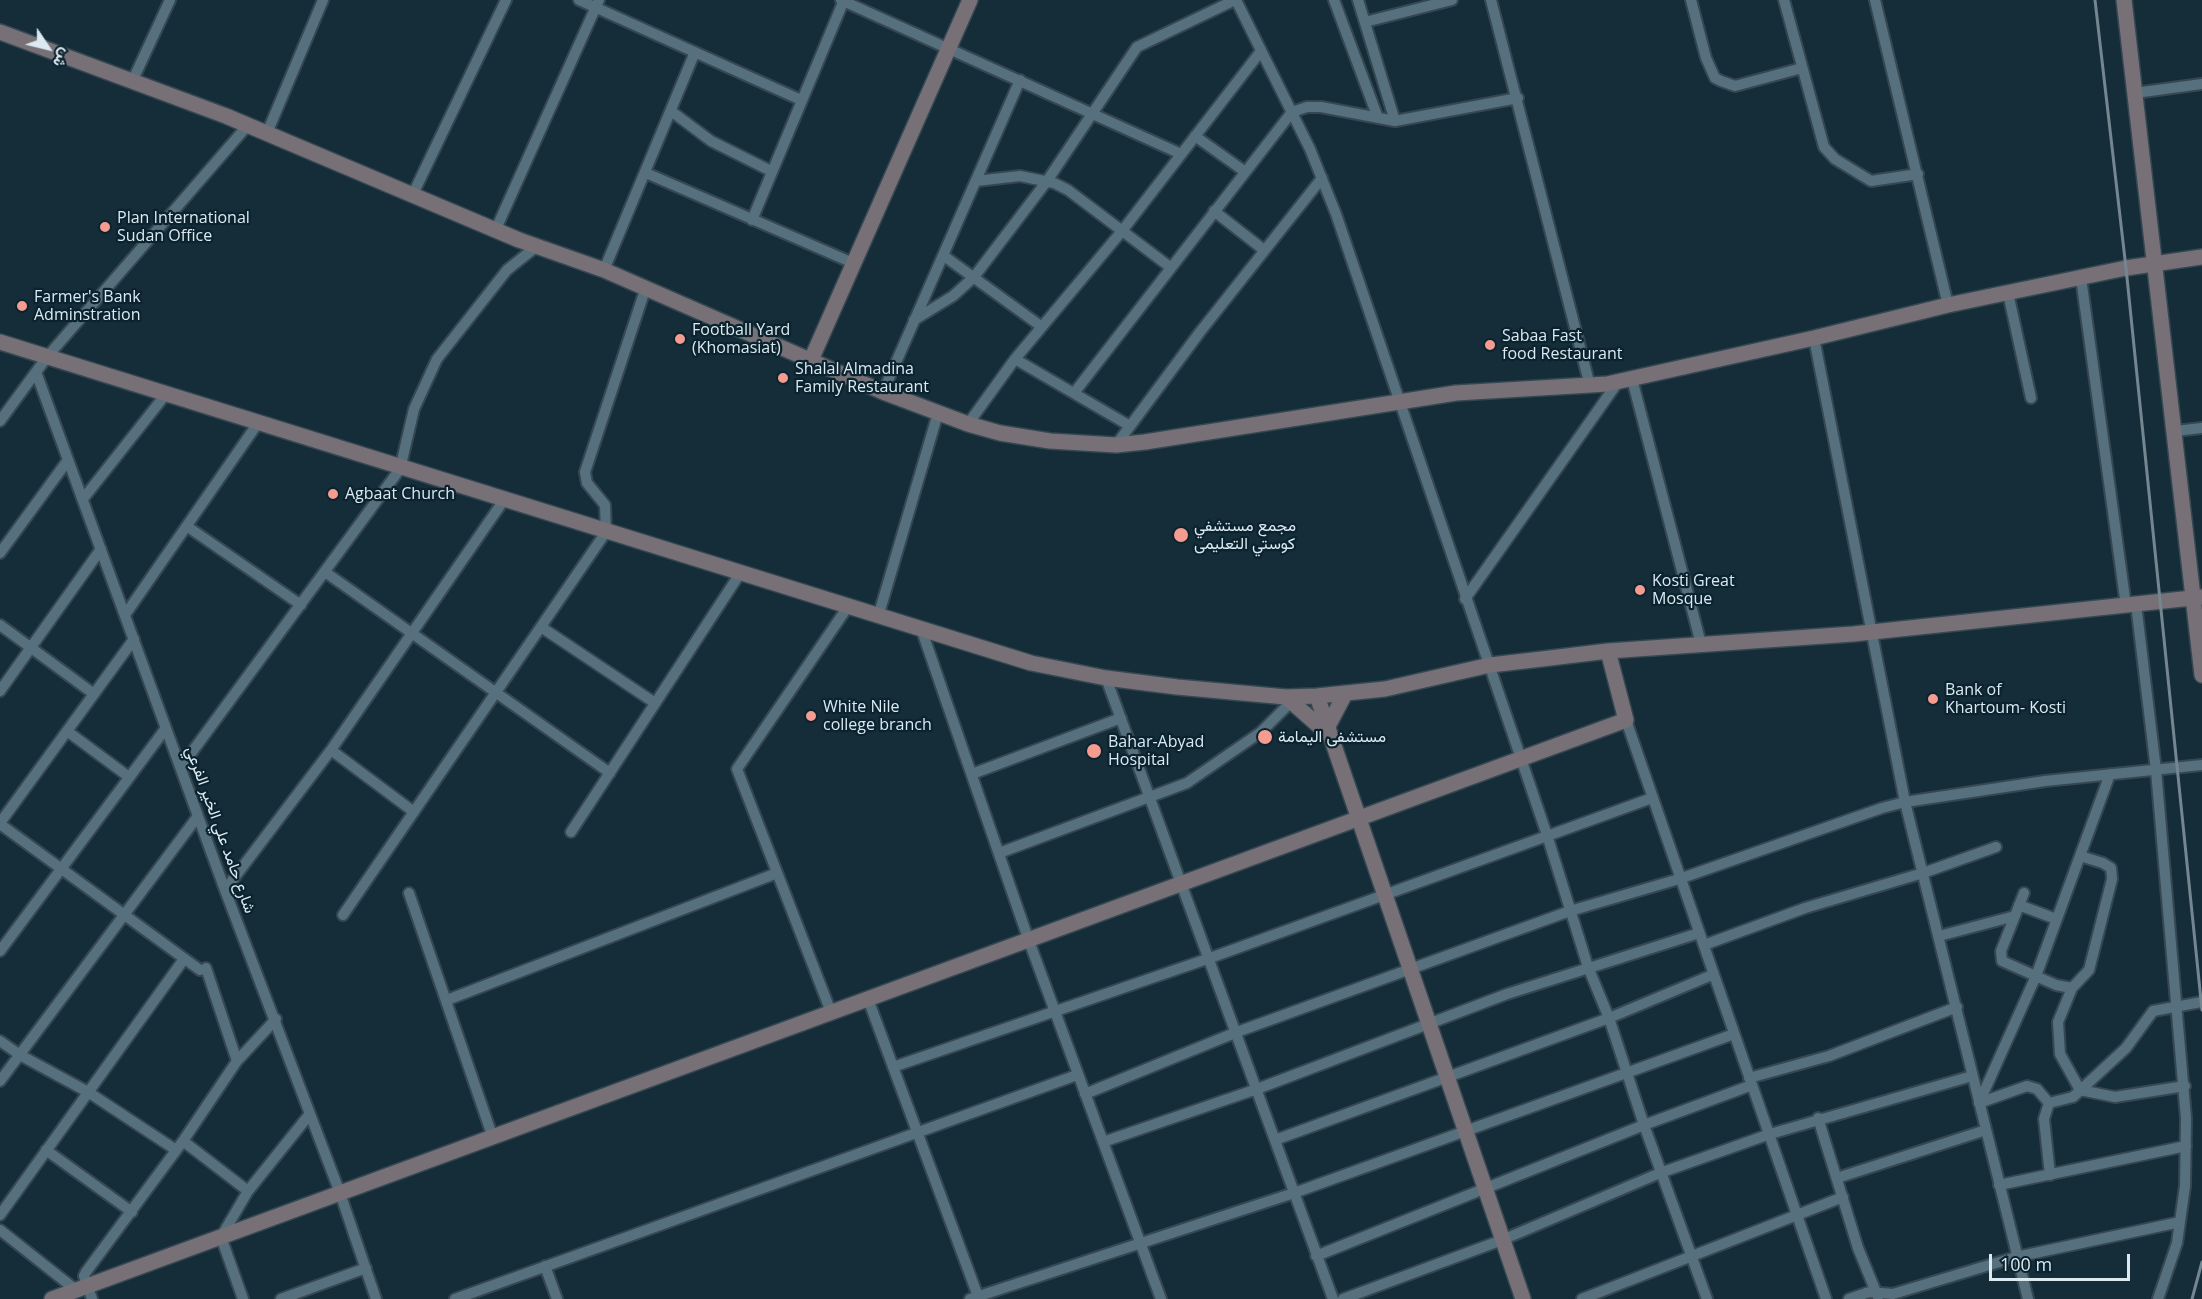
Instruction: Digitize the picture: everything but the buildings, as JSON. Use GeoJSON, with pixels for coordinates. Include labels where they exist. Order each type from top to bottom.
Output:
{"type":"FeatureCollection","features":[{"type":"Feature","properties":{"kind":"main road"},"geometry":{"type":"LineString","coordinates":[[811,360],[970,0]]}},
{"type":"Feature","properties":{"kind":"main road"},"geometry":{"type":"LineString","coordinates":[[2124,0],[2197,598],[2202,675]]}},
{"type":"Feature","properties":{"kind":"main road"},"geometry":{"type":"LineString","coordinates":[[0,32],[248,125],[496,230],[604,270],[645,290],[883,392],[968,424],[1050,441],[1116,445],[1192,437],[1398,401],[1491,389],[1590,386],[1814,338],[2008,292],[2126,268],[2202,257]]}},
{"type":"Feature","properties":{"kind":"main road"},"geometry":{"type":"LineString","coordinates":[[0,342],[400,469],[1031,663],[1106,678],[1289,700],[1384,689],[1490,665],[1608,651],[1872,632],[2197,598]]}},
{"type":"Feature","properties":{"kind":"main road"},"geometry":{"type":"LineString","coordinates":[[52,1299],[85,1292],[340,1192],[1626,720],[1608,651]]}},
{"type":"Feature","properties":{"kind":"main road"},"geometry":{"type":"LineString","coordinates":[[1328,732],[1345,694]]}},
{"type":"Feature","properties":{"kind":"main road"},"geometry":{"type":"LineString","coordinates":[[1317,696],[1523,1299]]}},
{"type":"Feature","properties":{"kind":"main road"},"geometry":{"type":"LineString","coordinates":[[1289,700],[1328,732]]}},
{"type":"Feature","properties":{"kind":"street"},"geometry":{"type":"LineString","coordinates":[[132,82],[170,0]]}},
{"type":"Feature","properties":{"kind":"street"},"geometry":{"type":"LineString","coordinates":[[267,133],[323,0]]}},
{"type":"Feature","properties":{"kind":"street"},"geometry":{"type":"LineString","coordinates":[[413,194],[506,0]]}},
{"type":"Feature","properties":{"kind":"street"},"geometry":{"type":"LineString","coordinates":[[579,0],[597,4],[801,100]]}},
{"type":"Feature","properties":{"kind":"street"},"geometry":{"type":"LineString","coordinates":[[752,220],[843,0],[1182,154]]}},
{"type":"Feature","properties":{"kind":"street"},"geometry":{"type":"LineString","coordinates":[[914,320],[953,296],[974,277],[1047,181],[1137,47],[1236,0],[1322,178],[1465,599],[1490,665],[1588,967],[1610,1018],[1660,1173],[1707,1299]]}},
{"type":"Feature","properties":{"kind":"street"},"geometry":{"type":"LineString","coordinates":[[1334,0],[1378,118]]}},
{"type":"Feature","properties":{"kind":"street"},"geometry":{"type":"LineString","coordinates":[[1358,0],[1395,121]]}},
{"type":"Feature","properties":{"kind":"street"},"geometry":{"type":"LineString","coordinates":[[1365,22],[1452,0]]}},
{"type":"Feature","properties":{"kind":"street"},"geometry":{"type":"LineString","coordinates":[[1491,0],[1518,98],[1590,386]]}},
{"type":"Feature","properties":{"kind":"street"},"geometry":{"type":"LineString","coordinates":[[1691,0],[1706,58],[1715,78],[1735,86],[1802,68]]}},
{"type":"Feature","properties":{"kind":"street"},"geometry":{"type":"LineString","coordinates":[[1784,0],[1821,141],[1835,159],[1871,181],[1918,174]]}},
{"type":"Feature","properties":{"kind":"street"},"geometry":{"type":"LineString","coordinates":[[1875,0],[1948,305]]}},
{"type":"Feature","properties":{"kind":"street"},"geometry":{"type":"LineString","coordinates":[[496,230],[597,4]]}},
{"type":"Feature","properties":{"kind":"street"},"geometry":{"type":"LineString","coordinates":[[968,424],[1015,359],[1122,231],[1261,51]]}},
{"type":"Feature","properties":{"kind":"street"},"geometry":{"type":"LineString","coordinates":[[604,270],[695,52]]}},
{"type":"Feature","properties":{"kind":"street"},"geometry":{"type":"LineString","coordinates":[[883,392],[1020,80]]}},
{"type":"Feature","properties":{"kind":"street"},"geometry":{"type":"LineString","coordinates":[[2135,93],[2202,84]]}},
{"type":"Feature","properties":{"kind":"street"},"geometry":{"type":"LineString","coordinates":[[1074,393],[1292,112],[1307,107],[1321,106],[1395,121],[1518,98]]}},
{"type":"Feature","properties":{"kind":"street"},"geometry":{"type":"LineString","coordinates":[[671,111],[725,149],[771,171]]}},
{"type":"Feature","properties":{"kind":"street"},"geometry":{"type":"LineString","coordinates":[[0,421],[47,357],[248,125]]}},
{"type":"Feature","properties":{"kind":"street"},"geometry":{"type":"LineString","coordinates":[[1196,136],[1244,171]]}},
{"type":"Feature","properties":{"kind":"street"},"geometry":{"type":"LineString","coordinates":[[646,173],[853,263]]}},
{"type":"Feature","properties":{"kind":"street"},"geometry":{"type":"LineString","coordinates":[[976,181],[1015,176],[1047,181],[1068,190],[1170,267]]}},
{"type":"Feature","properties":{"kind":"street"},"geometry":{"type":"LineString","coordinates":[[1116,445],[1264,250],[1322,178]]}},
{"type":"Feature","properties":{"kind":"street"},"geometry":{"type":"LineString","coordinates":[[1214,211],[1264,250]]}},
{"type":"Feature","properties":{"kind":"street"},"geometry":{"type":"LineString","coordinates":[[181,767],[400,469],[414,409],[436,359],[507,270],[537,246]]}},
{"type":"Feature","properties":{"kind":"street"},"geometry":{"type":"LineString","coordinates":[[944,255],[1042,327]]}},
{"type":"Feature","properties":{"kind":"street"},"geometry":{"type":"LineString","coordinates":[[2081,278],[2156,770],[2185,1086],[2186,1146],[2180,1222],[2174,1257],[2158,1299]]}},
{"type":"Feature","properties":{"kind":"street"},"geometry":{"type":"LineString","coordinates":[[343,915],[606,532],[605,505],[587,483],[585,472],[645,290]]}},
{"type":"Feature","properties":{"kind":"street"},"geometry":{"type":"LineString","coordinates":[[2008,292],[2031,398]]}},
{"type":"Feature","properties":{"kind":"street"},"geometry":{"type":"LineString","coordinates":[[1814,338],[1905,802],[2028,1299]]}},
{"type":"Feature","properties":{"kind":"street"},"geometry":{"type":"LineString","coordinates":[[1015,359],[1130,426]]}},
{"type":"Feature","properties":{"kind":"street","name":"شارع حامد علي الخير الفرعي"},"geometry":{"type":"LineString","coordinates":[[36,372],[225,890],[340,1192],[376,1299]]}},
{"type":"Feature","properties":{"kind":"street"},"geometry":{"type":"LineString","coordinates":[[1465,599],[1625,380]]}},
{"type":"Feature","properties":{"kind":"street"},"geometry":{"type":"LineString","coordinates":[[1625,380],[1701,644]]}},
{"type":"Feature","properties":{"kind":"street"},"geometry":{"type":"LineString","coordinates":[[82,498],[166,394]]}},
{"type":"Feature","properties":{"kind":"street"},"geometry":{"type":"LineString","coordinates":[[878,617],[938,413]]}},
{"type":"Feature","properties":{"kind":"street"},"geometry":{"type":"LineString","coordinates":[[125,615],[258,423]]}},
{"type":"Feature","properties":{"kind":"street"},"geometry":{"type":"LineString","coordinates":[[2175,431],[2202,428]]}},
{"type":"Feature","properties":{"kind":"street"},"geometry":{"type":"LineString","coordinates":[[0,553],[68,460]]}},
{"type":"Feature","properties":{"kind":"street"},"geometry":{"type":"LineString","coordinates":[[225,890],[331,750],[504,500]]}},
{"type":"Feature","properties":{"kind":"street"},"geometry":{"type":"LineString","coordinates":[[188,527],[301,605]]}},
{"type":"Feature","properties":{"kind":"street"},"geometry":{"type":"LineString","coordinates":[[0,691],[101,549]]}},
{"type":"Feature","properties":{"kind":"street"},"geometry":{"type":"LineString","coordinates":[[325,572],[610,773]]}},
{"type":"Feature","properties":{"kind":"street"},"geometry":{"type":"LineString","coordinates":[[571,832],[741,572]]}},
{"type":"Feature","properties":{"kind":"street"},"geometry":{"type":"LineString","coordinates":[[831,1012],[737,769],[848,608]]}},
{"type":"Feature","properties":{"kind":"street"},"geometry":{"type":"LineString","coordinates":[[0,625],[94,694]]}},
{"type":"Feature","properties":{"kind":"street"},"geometry":{"type":"LineString","coordinates":[[541,627],[655,703]]}},
{"type":"Feature","properties":{"kind":"street"},"geometry":{"type":"LineString","coordinates":[[922,631],[1077,1075],[1161,1299]]}},
{"type":"Feature","properties":{"kind":"street"},"geometry":{"type":"LineString","coordinates":[[134,639],[0,824],[184,958],[203,969],[237,1061]]}},
{"type":"Feature","properties":{"kind":"street"},"geometry":{"type":"LineString","coordinates":[[1106,678],[1237,1032],[1332,1299]]}},
{"type":"Feature","properties":{"kind":"street"},"geometry":{"type":"LineString","coordinates":[[999,853],[1187,783],[1222,761],[1275,720],[1289,700]]}},
{"type":"Feature","properties":{"kind":"street"},"geometry":{"type":"LineString","coordinates":[[972,774],[1121,718]]}},
{"type":"Feature","properties":{"kind":"street"},"geometry":{"type":"LineString","coordinates":[[1626,720],[1679,879],[1704,945],[1712,975],[1799,1214],[1826,1299]]}},
{"type":"Feature","properties":{"kind":"street"},"geometry":{"type":"LineString","coordinates":[[0,951],[166,728]]}},
{"type":"Feature","properties":{"kind":"street"},"geometry":{"type":"LineString","coordinates":[[67,731],[129,777]]}},
{"type":"Feature","properties":{"kind":"street"},"geometry":{"type":"LineString","coordinates":[[331,750],[414,812]]}},
{"type":"Feature","properties":{"kind":"street"},"geometry":{"type":"LineString","coordinates":[[1084,1094],[1237,1032],[1570,911],[1679,879],[1905,802],[2046,781],[2202,765]]}},
{"type":"Feature","properties":{"kind":"street"},"geometry":{"type":"LineString","coordinates":[[1979,1103],[2036,976],[2110,774]]}},
{"type":"Feature","properties":{"kind":"street"},"geometry":{"type":"LineString","coordinates":[[893,1067],[1386,896],[1652,798]]}},
{"type":"Feature","properties":{"kind":"street"},"geometry":{"type":"LineString","coordinates":[[0,1081],[198,816]]}},
{"type":"Feature","properties":{"kind":"street"},"geometry":{"type":"LineString","coordinates":[[1704,945],[1805,908],[1923,873],[1996,847]]}},
{"type":"Feature","properties":{"kind":"street"},"geometry":{"type":"LineString","coordinates":[[2080,856],[2111,868],[2112,879],[2089,970],[2072,988],[2058,1022],[2060,1054],[2080,1090]]}},
{"type":"Feature","properties":{"kind":"street"},"geometry":{"type":"LineString","coordinates":[[447,1000],[777,873]]}},
{"type":"Feature","properties":{"kind":"street"},"geometry":{"type":"LineString","coordinates":[[2024,892],[2001,951],[2002,961],[2072,988]]}},
{"type":"Feature","properties":{"kind":"street"},"geometry":{"type":"LineString","coordinates":[[409,893],[492,1136]]}},
{"type":"Feature","properties":{"kind":"street"},"geometry":{"type":"LineString","coordinates":[[2019,905],[2056,919]]}},
{"type":"Feature","properties":{"kind":"street"},"geometry":{"type":"LineString","coordinates":[[1939,936],[2014,916]]}},
{"type":"Feature","properties":{"kind":"street"},"geometry":{"type":"LineString","coordinates":[[1103,1142],[1257,1089],[1428,1023],[1588,967],[1699,933]]}},
{"type":"Feature","properties":{"kind":"street"},"geometry":{"type":"LineString","coordinates":[[0,1215],[184,958]]}},
{"type":"Feature","properties":{"kind":"street"},"geometry":{"type":"LineString","coordinates":[[1275,1140],[1610,1018],[1712,975]]}},
{"type":"Feature","properties":{"kind":"street"},"geometry":{"type":"LineString","coordinates":[[868,999],[976,1298],[1294,1193],[1734,1034]]}},
{"type":"Feature","properties":{"kind":"street"},"geometry":{"type":"LineString","coordinates":[[2049,1103],[2073,1096],[2080,1090],[2126,1048],[2153,1011],[2202,1002]]}},
{"type":"Feature","properties":{"kind":"street"},"geometry":{"type":"LineString","coordinates":[[1316,1256],[1750,1082],[1829,1056],[1957,1007]]}},
{"type":"Feature","properties":{"kind":"street"},"geometry":{"type":"LineString","coordinates":[[85,1292],[86,1272],[132,1212],[237,1061],[276,1019]]}},
{"type":"Feature","properties":{"kind":"street"},"geometry":{"type":"LineString","coordinates":[[0,1041],[20,1055],[179,1146],[248,1191]]}},
{"type":"Feature","properties":{"kind":"street"},"geometry":{"type":"LineString","coordinates":[[455,1299],[916,1131],[1077,1075]]}},
{"type":"Feature","properties":{"kind":"street"},"geometry":{"type":"LineString","coordinates":[[1343,1299],[1502,1240],[1660,1173],[1770,1134],[1818,1118],[1972,1076]]}},
{"type":"Feature","properties":{"kind":"street"},"geometry":{"type":"LineString","coordinates":[[1979,1103],[2027,1086],[2037,1089],[2049,1103]]}},
{"type":"Feature","properties":{"kind":"street"},"geometry":{"type":"LineString","coordinates":[[2080,1090],[2115,1096],[2185,1086]]}},
{"type":"Feature","properties":{"kind":"street"},"geometry":{"type":"LineString","coordinates":[[2049,1103],[2044,1119],[2050,1174]]}},
{"type":"Feature","properties":{"kind":"street"},"geometry":{"type":"LineString","coordinates":[[243,1299],[221,1237],[248,1191],[309,1114]]}},
{"type":"Feature","properties":{"kind":"street"},"geometry":{"type":"LineString","coordinates":[[1818,1118],[1858,1248],[1878,1296]]}},
{"type":"Feature","properties":{"kind":"street"},"geometry":{"type":"LineString","coordinates":[[1837,1179],[1986,1130]]}},
{"type":"Feature","properties":{"kind":"street"},"geometry":{"type":"LineString","coordinates":[[1999,1185],[2186,1146]]}},
{"type":"Feature","properties":{"kind":"street"},"geometry":{"type":"LineString","coordinates":[[46,1150],[132,1212]]}},
{"type":"Feature","properties":{"kind":"street"},"geometry":{"type":"LineString","coordinates":[[1582,1299],[1692,1258],[1843,1197]]}},
{"type":"Feature","properties":{"kind":"street"},"geometry":{"type":"LineString","coordinates":[[1849,1299],[1869,1292],[1878,1296],[1900,1292],[2016,1257],[2180,1222]]}},
{"type":"Feature","properties":{"kind":"street"},"geometry":{"type":"LineString","coordinates":[[0,1230],[85,1292]]}},
{"type":"Feature","properties":{"kind":"street"},"geometry":{"type":"LineString","coordinates":[[545,1266],[557,1299]]}},
{"type":"Feature","properties":{"kind":"street"},"geometry":{"type":"LineString","coordinates":[[281,1299],[366,1268]]}},
{"type":"Feature","properties":{"kind":"railway"},"geometry":{"type":"LineString","coordinates":[[2095,0],[2126,268],[2202,1010]]}},
{"type":"Feature","properties":{"kind":"railway"},"geometry":{"type":"LineString","coordinates":[[2192,1299],[2202,1262]]}},
{"type":"Feature","properties":{"kind":"place","name":"Plan International Sudan Office"},"geometry":{"type":"Point","coordinates":[105,227]}},
{"type":"Feature","properties":{"kind":"place","name":"Farmer's Bank Adminstration"},"geometry":{"type":"Point","coordinates":[22,306]}},
{"type":"Feature","properties":{"kind":"place","name":"Football Yard (Khomasiat)"},"geometry":{"type":"Point","coordinates":[680,339]}},
{"type":"Feature","properties":{"kind":"place","name":"Sabaa Fast food Restaurant"},"geometry":{"type":"Point","coordinates":[1490,345]}},
{"type":"Feature","properties":{"kind":"place","name":"Shalal Almadina Family Restaurant"},"geometry":{"type":"Point","coordinates":[783,378]}},
{"type":"Feature","properties":{"kind":"place","name":"Agbaat Church"},"geometry":{"type":"Point","coordinates":[333,494]}},
{"type":"Feature","properties":{"kind":"place","name":"مجمع مستشفي كوستي التعليمى"},"geometry":{"type":"Point","coordinates":[1181,535]}},
{"type":"Feature","properties":{"kind":"place","name":"Kosti Great Mosque"},"geometry":{"type":"Point","coordinates":[1640,590]}},
{"type":"Feature","properties":{"kind":"place","name":"Bank of Khartoum- Kosti"},"geometry":{"type":"Point","coordinates":[1933,699]}},
{"type":"Feature","properties":{"kind":"place","name":"White Nile college branch"},"geometry":{"type":"Point","coordinates":[811,716]}},
{"type":"Feature","properties":{"kind":"place","name":"مستشفى اليمامة"},"geometry":{"type":"Point","coordinates":[1265,737]}},
{"type":"Feature","properties":{"kind":"place","name":"Bahar-Abyad Hospital"},"geometry":{"type":"Point","coordinates":[1094,751]}}]}
